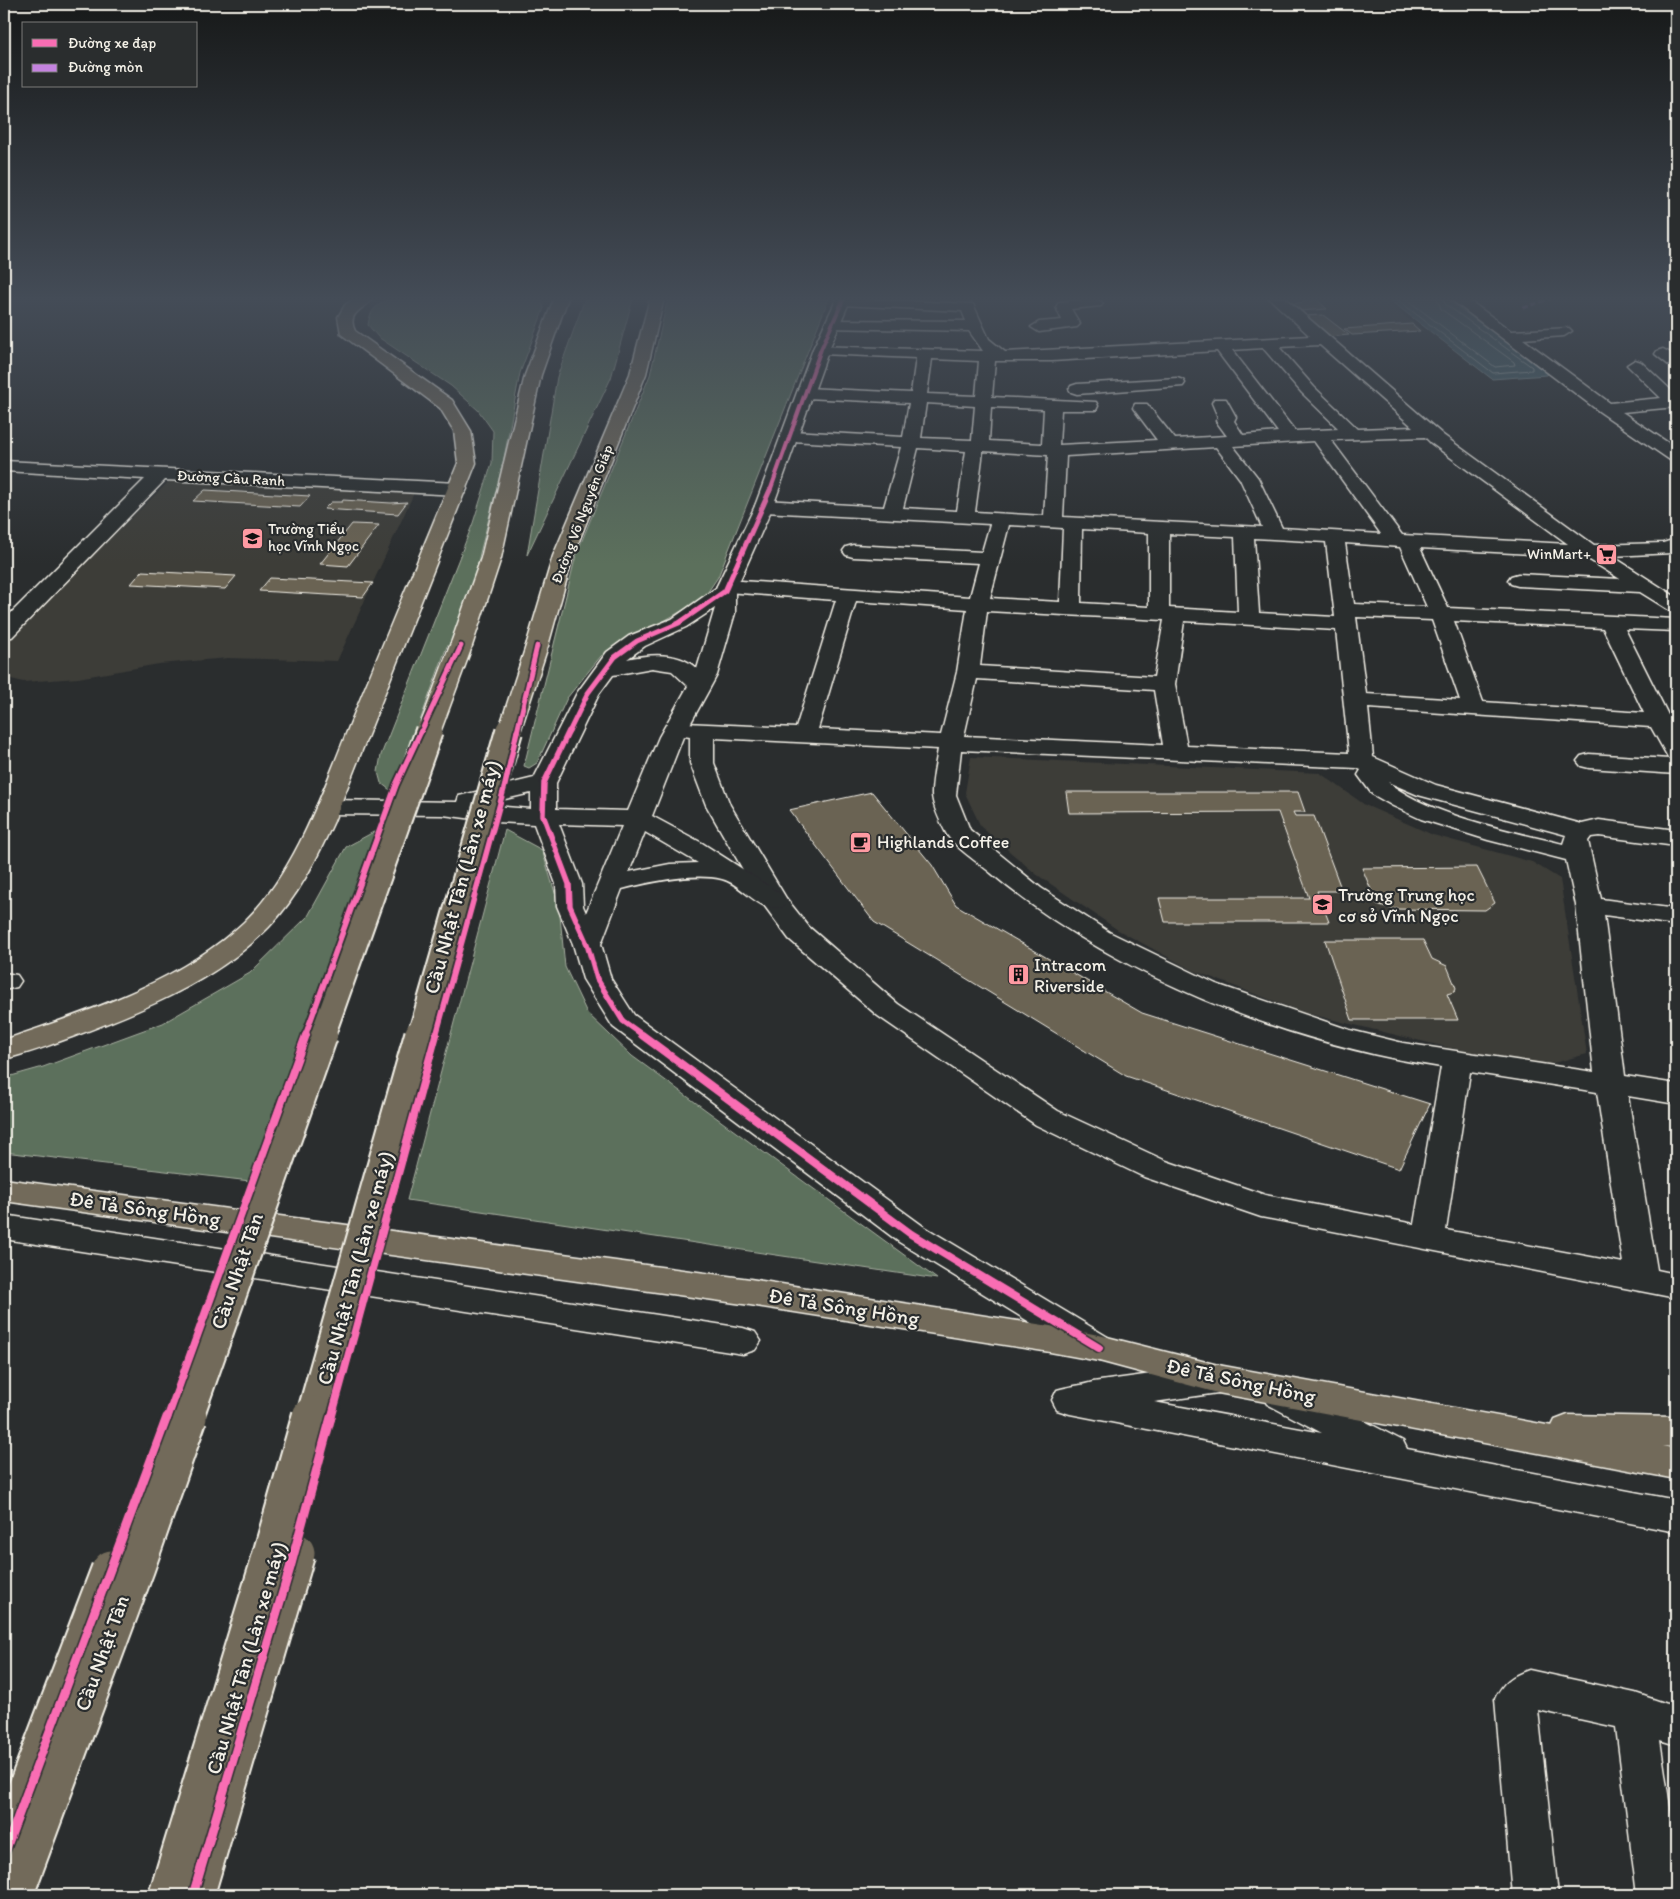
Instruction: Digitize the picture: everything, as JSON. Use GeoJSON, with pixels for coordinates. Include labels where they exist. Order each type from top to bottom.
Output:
{"type":"FeatureCollection","features":[{"type":"Feature","properties":{"kind":"main road"},"geometry":{"type":"LineString","coordinates":[[4,1050],[90,1021],[158,991],[228,950],[267,914],[292,880],[328,807],[468,463],[468,447],[455,414],[446,404],[421,387]]}},
{"type":"Feature","properties":{"kind":"main road"},"geometry":{"type":"LineString","coordinates":[[4,1854],[114,1565],[396,785],[461,646],[491,558],[530,387]]}},
{"type":"Feature","properties":{"kind":"main road","name":"Đường Võ Nguyên Giáp"},"geometry":{"type":"LineString","coordinates":[[537,646],[563,556],[633,387]]}},
{"type":"Feature","properties":{"kind":"main road","name":"Cầu Nhật Tân"},"geometry":{"type":"LineString","coordinates":[[12,1895],[137,1556],[408,785],[461,646]]}},
{"type":"Feature","properties":{"kind":"main road"},"geometry":{"type":"LineString","coordinates":[[170,1895],[270,1568],[492,785],[537,646]]}},
{"type":"Feature","properties":{"kind":"main road","name":"Cầu Nhật Tân (Làn xe máy)"},"geometry":{"type":"LineString","coordinates":[[194,1895],[293,1558],[504,785],[537,646]]}},
{"type":"Feature","properties":{"kind":"main road","name":"Đê Tả Sông Hồng"},"geometry":{"type":"LineString","coordinates":[[4,1190],[730,1289],[1099,1348],[1218,1379],[1676,1464]]}},
{"type":"Feature","properties":{"kind":"main road"},"geometry":{"type":"LineString","coordinates":[[1496,1430],[1676,1432]]}},
{"type":"Feature","properties":{"kind":"street"},"geometry":{"type":"LineString","coordinates":[[587,944],[598,912],[612,884],[676,729],[706,675],[725,613],[726,589],[764,506],[808,387]]}},
{"type":"Feature","properties":{"kind":"street"},"geometry":{"type":"LineString","coordinates":[[892,513],[911,443],[920,387]]}},
{"type":"Feature","properties":{"kind":"street"},"geometry":{"type":"LineString","coordinates":[[965,518],[977,446],[982,401],[986,387]]}},
{"type":"Feature","properties":{"kind":"street"},"geometry":{"type":"LineString","coordinates":[[1077,389],[1117,387]]}},
{"type":"Feature","properties":{"kind":"street"},"geometry":{"type":"LineString","coordinates":[[1252,387],[1291,438]]}},
{"type":"Feature","properties":{"kind":"street"},"geometry":{"type":"LineString","coordinates":[[1305,387],[1354,434]]}},
{"type":"Feature","properties":{"kind":"street"},"geometry":{"type":"LineString","coordinates":[[1376,387],[1428,432],[1590,551],[1676,606]]}},
{"type":"Feature","properties":{"kind":"street"},"geometry":{"type":"LineString","coordinates":[[1577,387],[1676,456]]}},
{"type":"Feature","properties":{"kind":"street"},"geometry":{"type":"LineString","coordinates":[[1658,387],[1675,402]]}},
{"type":"Feature","properties":{"kind":"street"},"geometry":{"type":"LineString","coordinates":[[806,393],[1090,406]]}},
{"type":"Feature","properties":{"kind":"street"},"geometry":{"type":"LineString","coordinates":[[1606,408],[1675,402]]}},
{"type":"Feature","properties":{"kind":"street"},"geometry":{"type":"LineString","coordinates":[[1220,403],[1228,417],[1225,421],[1230,441],[1275,534]]}},
{"type":"Feature","properties":{"kind":"street"},"geometry":{"type":"LineString","coordinates":[[1053,404],[1053,522]]}},
{"type":"Feature","properties":{"kind":"street"},"geometry":{"type":"LineString","coordinates":[[1141,408],[1170,445]]}},
{"type":"Feature","properties":{"kind":"street"},"geometry":{"type":"LineString","coordinates":[[791,436],[1054,450],[1170,445],[1319,435],[1428,432]]}},
{"type":"Feature","properties":{"kind":"street"},"geometry":{"type":"LineString","coordinates":[[1319,435],[1403,542],[1441,615],[1474,708]]}},
{"type":"Feature","properties":{"kind":"street","name":"Đường Cầu Ranh"},"geometry":{"type":"LineString","coordinates":[[4,466],[458,489]]}},
{"type":"Feature","properties":{"kind":"street"},"geometry":{"type":"LineString","coordinates":[[4,632],[160,474]]}},
{"type":"Feature","properties":{"kind":"street"},"geometry":{"type":"LineString","coordinates":[[764,506],[1590,551],[1665,549],[1676,545]]}},
{"type":"Feature","properties":{"kind":"street"},"geometry":{"type":"LineString","coordinates":[[1001,520],[978,604],[968,672],[950,744],[944,795],[959,833],[1032,894],[1099,938],[1206,990],[1257,1009],[1342,1037],[1403,1052],[1676,1094]]}},
{"type":"Feature","properties":{"kind":"street"},"geometry":{"type":"LineString","coordinates":[[1070,609],[1073,523]]}},
{"type":"Feature","properties":{"kind":"street"},"geometry":{"type":"LineString","coordinates":[[1159,527],[1167,614],[1164,684],[1176,753]]}},
{"type":"Feature","properties":{"kind":"street"},"geometry":{"type":"LineString","coordinates":[[1244,531],[1249,619]]}},
{"type":"Feature","properties":{"kind":"street"},"geometry":{"type":"LineString","coordinates":[[1335,538],[1366,763],[1375,786],[1393,797],[1434,815],[1496,834],[1579,843],[1599,828],[1676,838]]}},
{"type":"Feature","properties":{"kind":"street"},"geometry":{"type":"LineString","coordinates":[[853,551],[990,558]]}},
{"type":"Feature","properties":{"kind":"street"},"geometry":{"type":"LineString","coordinates":[[1518,580],[1644,586]]}},
{"type":"Feature","properties":{"kind":"street"},"geometry":{"type":"LineString","coordinates":[[1099,1348],[911,1234],[623,1020],[597,980],[587,944],[570,906],[569,884],[543,815],[544,783],[588,693],[605,670],[615,658],[637,641],[679,622],[726,589],[1249,619],[1441,615],[1676,625]]}},
{"type":"Feature","properties":{"kind":"street"},"geometry":{"type":"LineString","coordinates":[[805,735],[847,596]]}},
{"type":"Feature","properties":{"kind":"street"},"geometry":{"type":"LineString","coordinates":[[1611,623],[1669,722],[1676,754]]}},
{"type":"Feature","properties":{"kind":"street"},"geometry":{"type":"LineString","coordinates":[[605,670],[638,663],[660,663],[680,666],[700,686]]}},
{"type":"Feature","properties":{"kind":"street"},"geometry":{"type":"LineString","coordinates":[[968,672],[1164,684]]}},
{"type":"Feature","properties":{"kind":"street"},"geometry":{"type":"LineString","coordinates":[[1356,700],[1669,722]]}},
{"type":"Feature","properties":{"kind":"street"},"geometry":{"type":"LineString","coordinates":[[676,729],[1366,763]]}},
{"type":"Feature","properties":{"kind":"street"},"geometry":{"type":"LineString","coordinates":[[702,731],[702,763],[718,805],[774,901],[799,933],[888,1010],[1047,1118],[1155,1169],[1261,1206],[1676,1286]]}},
{"type":"Feature","properties":{"kind":"street"},"geometry":{"type":"LineString","coordinates":[[1589,762],[1676,767]]}},
{"type":"Feature","properties":{"kind":"street"},"geometry":{"type":"LineString","coordinates":[[443,808],[544,783]]}},
{"type":"Feature","properties":{"kind":"street"},"geometry":{"type":"LineString","coordinates":[[328,807],[443,808],[496,814],[639,819],[732,873],[774,901]]}},
{"type":"Feature","properties":{"kind":"street"},"geometry":{"type":"LineString","coordinates":[[1579,843],[1589,905],[1611,1085],[1642,1279]]}},
{"type":"Feature","properties":{"kind":"street"},"geometry":{"type":"LineString","coordinates":[[612,884],[656,872],[696,869],[732,873]]}},
{"type":"Feature","properties":{"kind":"street"},"geometry":{"type":"LineString","coordinates":[[1589,905],[1676,917]]}},
{"type":"Feature","properties":{"kind":"street"},"geometry":{"type":"LineString","coordinates":[[1428,1239],[1457,1060]]}},
{"type":"Feature","properties":{"kind":"street"},"geometry":{"type":"LineString","coordinates":[[4,1227],[742,1341]]}},
{"type":"Feature","properties":{"kind":"street"},"geometry":{"type":"LineString","coordinates":[[1218,1379],[1070,1400],[1676,1516]]}},
{"type":"Feature","properties":{"kind":"street"},"geometry":{"type":"LineString","coordinates":[[1270,1388],[1417,1466]]}},
{"type":"Feature","properties":{"kind":"street"},"geometry":{"type":"LineString","coordinates":[[1535,1895],[1516,1698],[1529,1689],[1634,1712],[1676,1726]]}},
{"type":"Feature","properties":{"kind":"street"},"geometry":{"type":"LineString","coordinates":[[1634,1712],[1660,1895]]}},
{"type":"Feature","properties":{"kind":"shaded area","name":"Trường Tiểu học Vĩnh Ngọc"},"geometry":{"type":"Polygon","coordinates":[[[171,479],[414,493],[337,661],[228,658],[159,664],[78,678],[23,682],[4,677],[4,642],[171,479]]]}},
{"type":"Feature","properties":{"kind":"shaded area","name":"Trường Trung học cơ sở Vĩnh Ngọc"},"geometry":{"type":"Polygon","coordinates":[[[971,757],[1320,773],[1365,805],[1433,835],[1532,862],[1560,879],[1587,1054],[1546,1065],[1450,1048],[1305,1013],[1192,970],[1118,930],[1036,874],[981,827],[965,793],[971,757]]]}},
{"type":"Feature","properties":{"kind":"green space"},"geometry":{"type":"Polygon","coordinates":[[[452,387],[517,387],[503,463],[480,553],[461,646],[447,646],[394,793],[381,783],[378,772],[381,755],[473,523],[492,463],[493,431],[478,410],[452,387]]]}},
{"type":"Feature","properties":{"kind":"green space"},"geometry":{"type":"Polygon","coordinates":[[[555,387],[607,387],[527,555],[555,387]]]}},
{"type":"Feature","properties":{"kind":"green space"},"geometry":{"type":"Polygon","coordinates":[[[645,387],[794,387],[718,577],[703,599],[601,656],[567,698],[537,763],[529,768],[524,766],[576,555],[645,387]]]}},
{"type":"Feature","properties":{"kind":"green space"},"geometry":{"type":"Polygon","coordinates":[[[381,828],[250,1181],[4,1152],[4,1078],[43,1067],[163,1023],[250,973],[308,916],[346,847],[381,828]]]}},
{"type":"Feature","properties":{"kind":"green space"},"geometry":{"type":"Polygon","coordinates":[[[505,830],[542,850],[559,906],[565,967],[587,1013],[632,1056],[937,1279],[407,1200],[505,830]]]}},
{"type":"Feature","properties":{"kind":"building"},"geometry":{"type":"Polygon","coordinates":[[[205,490],[310,496],[300,507],[193,501],[205,490]]]}},
{"type":"Feature","properties":{"kind":"building"},"geometry":{"type":"Polygon","coordinates":[[[343,500],[407,502],[398,514],[324,509],[331,502],[342,502],[343,500]]]}},
{"type":"Feature","properties":{"kind":"building"},"geometry":{"type":"Polygon","coordinates":[[[352,524],[379,525],[348,566],[320,564],[352,524]]]}},
{"type":"Feature","properties":{"kind":"building"},"geometry":{"type":"Polygon","coordinates":[[[142,571],[236,576],[225,589],[131,584],[142,571]]]}},
{"type":"Feature","properties":{"kind":"building"},"geometry":{"type":"Polygon","coordinates":[[[270,578],[373,583],[363,597],[259,591],[270,578]]]}},
{"type":"Feature","properties":{"kind":"building","name":"Intracom Riverside"},"geometry":{"type":"Polygon","coordinates":[[[872,792],[932,865],[956,905],[1142,1013],[1430,1104],[1399,1169],[1126,1076],[874,922],[789,810],[872,792]]]}},
{"type":"Feature","properties":{"kind":"building"},"geometry":{"type":"Polygon","coordinates":[[[1066,792],[1298,792],[1305,812],[1293,812],[1295,816],[1314,816],[1342,891],[1317,891],[1329,922],[1165,922],[1159,898],[1309,898],[1278,812],[1069,813],[1066,792]]]}},
{"type":"Feature","properties":{"kind":"building"},"geometry":{"type":"Polygon","coordinates":[[[1477,867],[1495,903],[1485,910],[1392,909],[1377,904],[1362,868],[1477,867]]]}},
{"type":"Feature","properties":{"kind":"building"},"geometry":{"type":"Polygon","coordinates":[[[1325,940],[1423,940],[1432,959],[1447,966],[1456,988],[1454,992],[1447,994],[1458,1020],[1352,1020],[1325,940]]]}},
{"type":"Feature","properties":{"kind":"cycle path"},"geometry":{"type":"LineString","coordinates":[[807,387],[764,506],[725,591],[679,623],[637,641],[615,657],[588,693],[544,783],[543,815],[569,884],[570,906],[587,944],[597,979],[623,1021],[911,1234],[1099,1348]]}},
{"type":"Feature","properties":{"kind":"cycle path"},"geometry":{"type":"LineString","coordinates":[[4,1854],[114,1565],[396,785],[461,646]]}},
{"type":"Feature","properties":{"kind":"cycle path"},"geometry":{"type":"LineString","coordinates":[[193,1895],[290,1568],[505,785],[537,646]]}},
{"type":"Feature","properties":{"kind":"place","name":"Trường Tiểu học Vĩnh Ngọc"},"geometry":{"type":"Point","coordinates":[252,538]}},
{"type":"Feature","properties":{"kind":"place","name":"WinMart+"},"geometry":{"type":"Point","coordinates":[1607,554]}},
{"type":"Feature","properties":{"kind":"place","name":"Highlands Coffee"},"geometry":{"type":"Point","coordinates":[861,842]}},
{"type":"Feature","properties":{"kind":"place","name":"Trường Trung học cơ sở Vĩnh Ngọc"},"geometry":{"type":"Point","coordinates":[1322,905]}},
{"type":"Feature","properties":{"kind":"place","name":"Intracom Riverside"},"geometry":{"type":"Point","coordinates":[1018,975]}}]}
